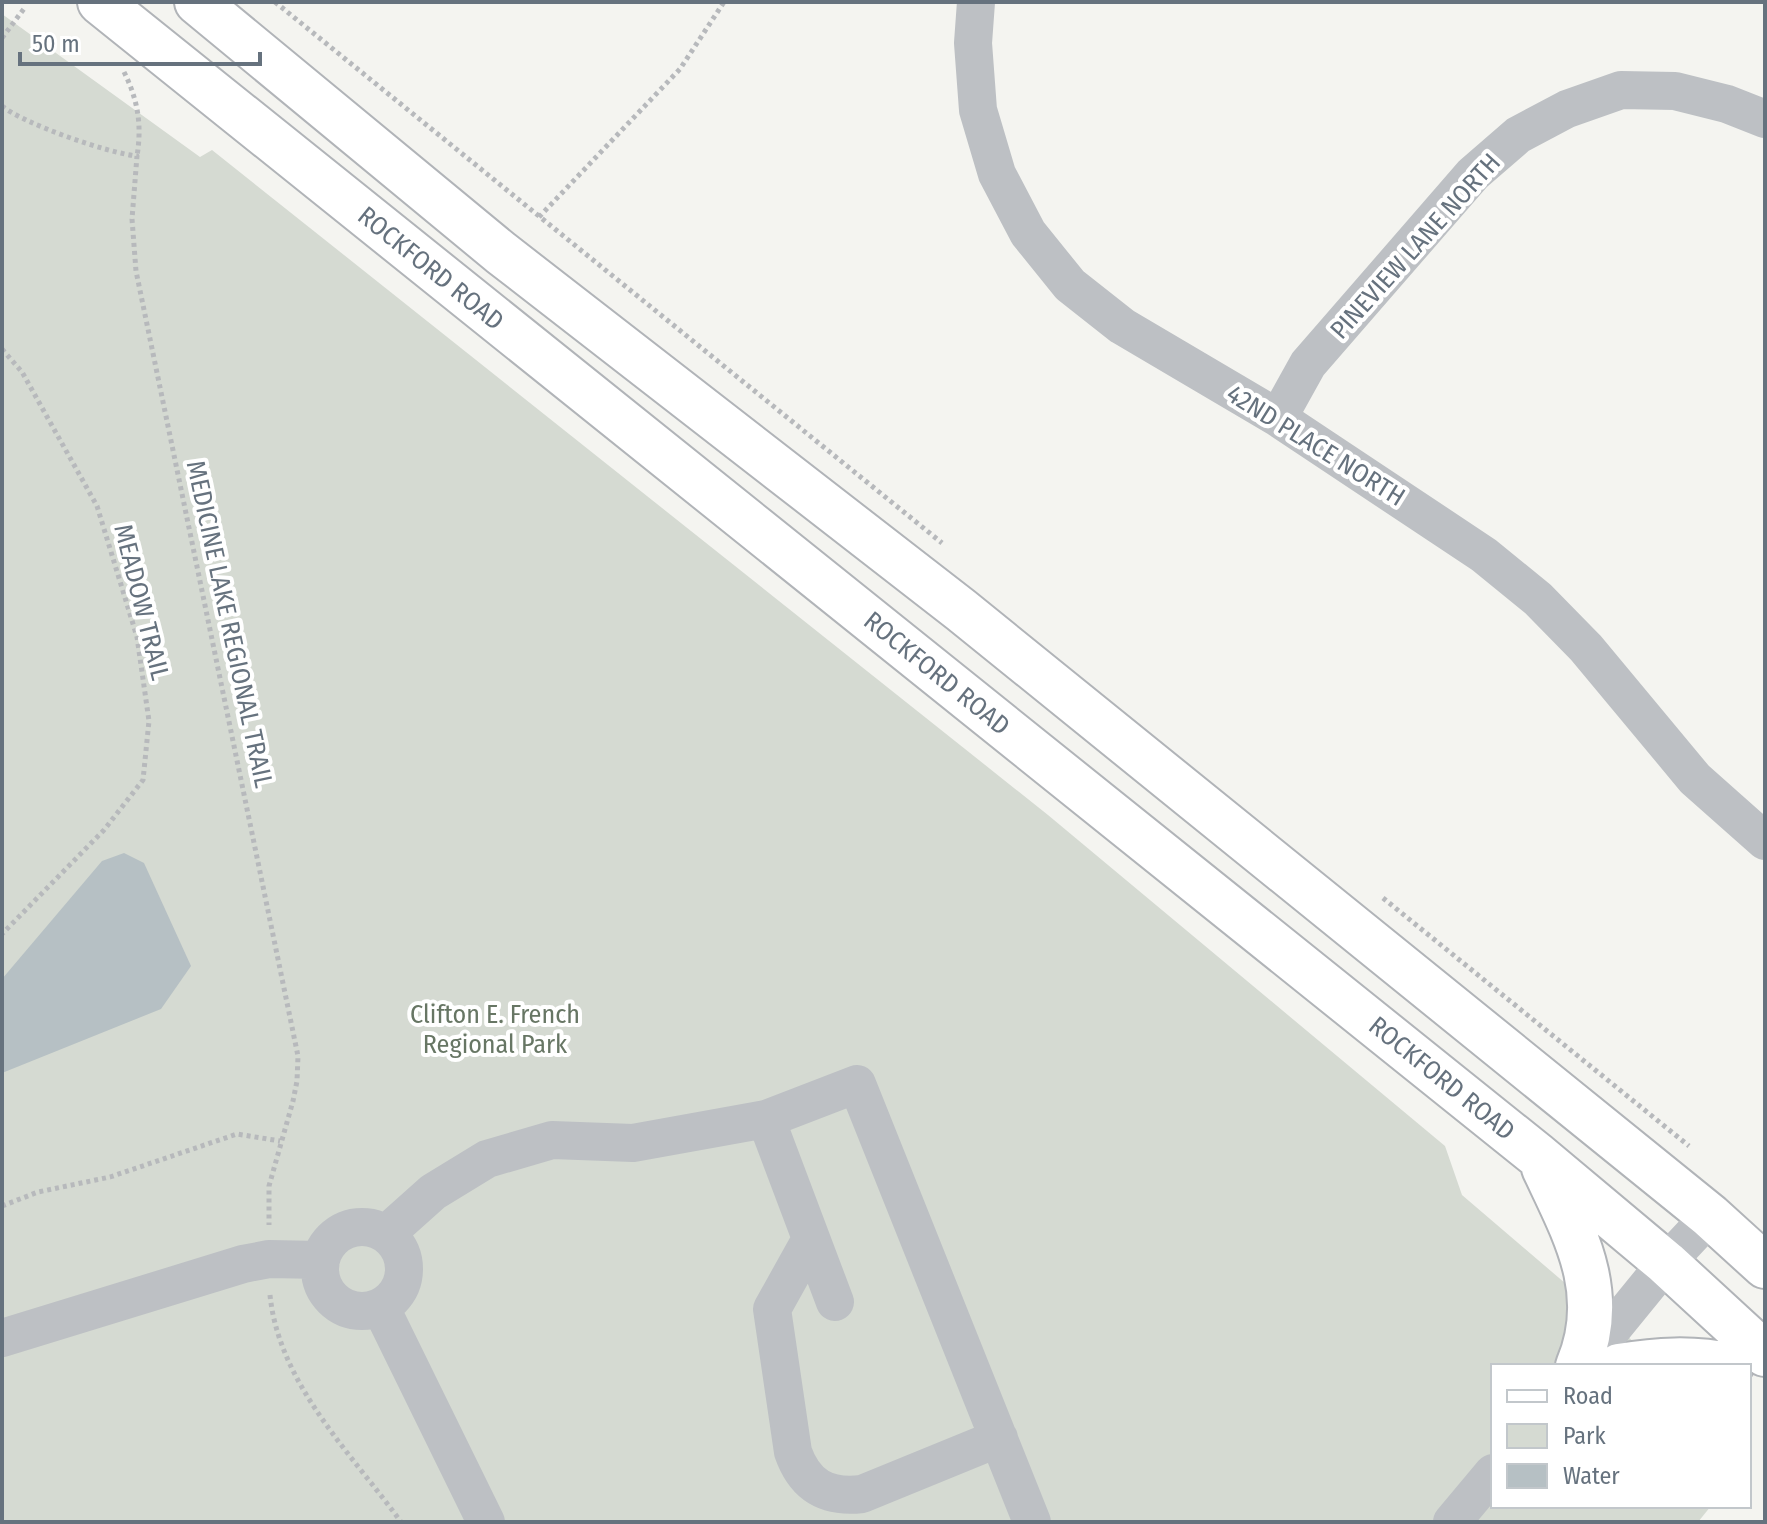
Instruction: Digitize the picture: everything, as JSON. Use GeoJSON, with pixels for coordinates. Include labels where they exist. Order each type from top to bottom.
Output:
{"type":"FeatureCollection","features":[{"type":"Feature","properties":{"kind":"main road","name":"ROCKFORD ROAD"},"geometry":{"type":"LineString","coordinates":[[100,2],[1537,1155],[1666,1263],[1765,1354]]}},
{"type":"Feature","properties":{"kind":"main road"},"geometry":{"type":"LineString","coordinates":[[197,2],[501,253],[961,610],[1710,1216],[1765,1266]]}},
{"type":"Feature","properties":{"kind":"main road"},"geometry":{"type":"LineString","coordinates":[[1537,1155],[1577,1237],[1588,1275],[1591,1323],[1581,1364]]}},
{"type":"Feature","properties":{"kind":"main road"},"geometry":{"type":"LineString","coordinates":[[1635,1364],[1667,1360],[1719,1364]]}},
{"type":"Feature","properties":{"kind":"street","name":"42ND PLACE NORTH"},"geometry":{"type":"LineString","coordinates":[[976,2],[973,43],[978,110],[997,174],[1028,233],[1070,285],[1122,326],[1278,418],[1444,527],[1538,599],[1586,648],[1695,779],[1765,841]]}},
{"type":"Feature","properties":{"kind":"street","name":"PINEVIEW LANE NORTH"},"geometry":{"type":"LineString","coordinates":[[1278,418],[1318,352],[1473,174],[1518,135],[1567,109],[1621,90],[1675,91],[1727,104],[1765,119]]}},
{"type":"Feature","properties":{"kind":"street"},"geometry":{"type":"LineString","coordinates":[[386,1234],[433,1192],[487,1159],[552,1140],[633,1143],[766,1119],[857,1084],[1032,1522]]}},
{"type":"Feature","properties":{"kind":"street"},"geometry":{"type":"LineString","coordinates":[[766,1119],[835,1302]]}},
{"type":"Feature","properties":{"kind":"street"},"geometry":{"type":"LineString","coordinates":[[1582,1364],[1666,1263],[1710,1216]]}},
{"type":"Feature","properties":{"kind":"street"},"geometry":{"type":"LineString","coordinates":[[358,1227],[386,1234],[401,1253],[404,1267],[396,1294],[381,1308],[359,1311],[344,1307],[324,1288],[320,1274],[325,1248],[333,1237],[358,1227]]}},
{"type":"Feature","properties":{"kind":"street"},"geometry":{"type":"LineString","coordinates":[[811,1239],[772,1309],[793,1452],[799,1471],[819,1488],[840,1496],[862,1494],[999,1438]]}},
{"type":"Feature","properties":{"kind":"street"},"geometry":{"type":"LineString","coordinates":[[2,1338],[243,1264],[269,1259],[321,1260]]}},
{"type":"Feature","properties":{"kind":"street"},"geometry":{"type":"LineString","coordinates":[[381,1308],[486,1522]]}},
{"type":"Feature","properties":{"kind":"street"},"geometry":{"type":"LineString","coordinates":[[1452,1522],[1491,1475]]}},
{"type":"Feature","properties":{"kind":"path"},"geometry":{"type":"LineString","coordinates":[[539,217],[680,69],[724,2]]}},
{"type":"Feature","properties":{"kind":"path"},"geometry":{"type":"LineString","coordinates":[[2,38],[26,6]]}},
{"type":"Feature","properties":{"kind":"path","name":"MEDICINE LAKE REGIONAL TRAIL"},"geometry":{"type":"LineString","coordinates":[[117,60],[135,94],[140,121],[132,219],[136,271],[298,1056],[295,1091],[269,1186],[269,1240]]}},
{"type":"Feature","properties":{"kind":"path"},"geometry":{"type":"LineString","coordinates":[[2,106],[21,118],[86,142],[137,156]]}},
{"type":"Feature","properties":{"kind":"path","name":"MEADOW TRAIL"},"geometry":{"type":"LineString","coordinates":[[2,349],[22,372],[97,506],[137,637],[149,721],[143,780],[104,830],[2,934]]}},
{"type":"Feature","properties":{"kind":"path"},"geometry":{"type":"LineString","coordinates":[[2,1206],[38,1192],[110,1177],[237,1134],[280,1141]]}},
{"type":"Feature","properties":{"kind":"path"},"geometry":{"type":"LineString","coordinates":[[270,1290],[272,1318],[304,1391],[401,1522]]}},
{"type":"Feature","properties":{"kind":"green space","name":"Clifton E. French Regional Park"},"geometry":{"type":"Polygon","coordinates":[[[2,14],[200,157],[212,150],[1048,815],[1445,1146],[1462,1195],[1660,1364],[1491,1364],[1491,1508],[1709,1508],[1698,1522],[2,1522],[2,14]]]}},
{"type":"Feature","properties":{"kind":"water"},"geometry":{"type":"Polygon","coordinates":[[[124,853],[144,863],[191,966],[161,1009],[2,1073],[2,979],[102,861],[124,853]]]}}]}
